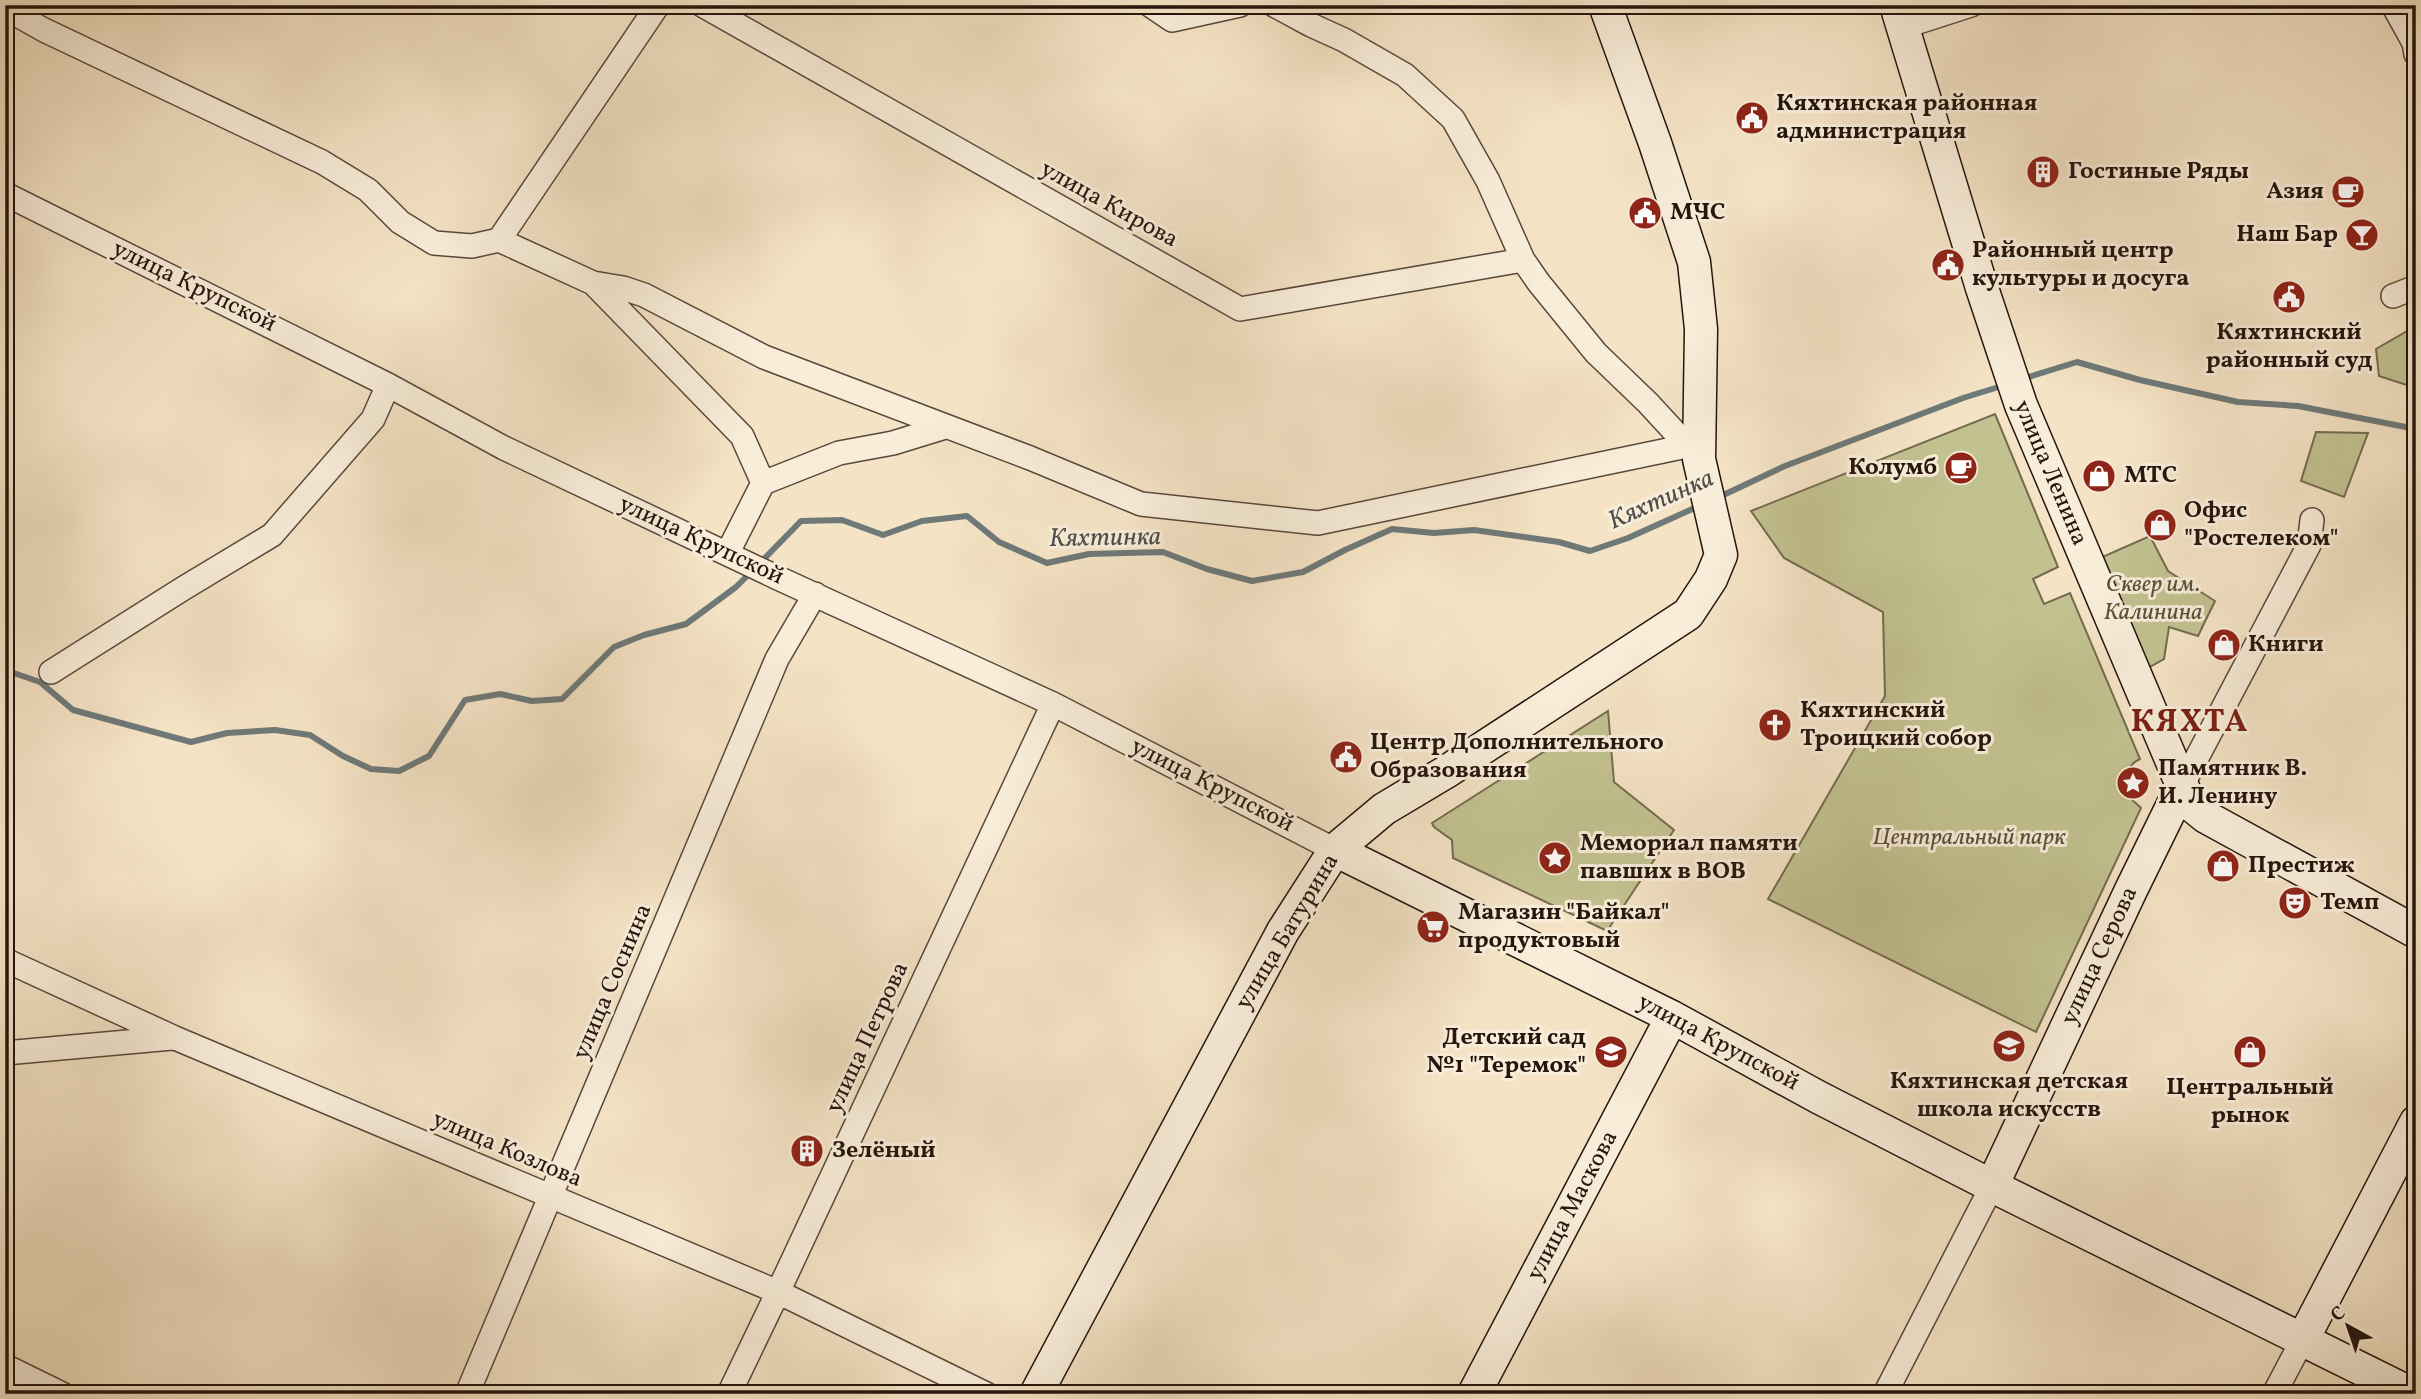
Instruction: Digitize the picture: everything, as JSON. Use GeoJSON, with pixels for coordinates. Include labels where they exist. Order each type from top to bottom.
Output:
{"type":"FeatureCollection","features":[{"type":"Feature","properties":{"kind":"street"},"geometry":{"type":"LineString","coordinates":[[499,240],[658,5]]}},
{"type":"Feature","properties":{"kind":"street","name":"улица Кирова"},"geometry":{"type":"LineString","coordinates":[[702,5],[1240,309],[1523,260]]}},
{"type":"Feature","properties":{"kind":"street"},"geometry":{"type":"LineString","coordinates":[[1150,5],[1172,20],[1240,5]]}},
{"type":"Feature","properties":{"kind":"street"},"geometry":{"type":"LineString","coordinates":[[1274,5],[1311,26],[1344,40],[1405,75],[1453,119],[1489,181],[1523,260],[1596,353],[1698,462]]}},
{"type":"Feature","properties":{"kind":"street","name":"улица Батурина"},"geometry":{"type":"LineString","coordinates":[[1036,1394],[1283,931],[1335,850],[1384,809],[1446,772],[1688,614],[1711,579],[1721,555],[1718,533],[1698,462],[1701,329],[1694,262],[1605,5]]}},
{"type":"Feature","properties":{"kind":"street"},"geometry":{"type":"LineString","coordinates":[[1900,16],[1971,5]]}},
{"type":"Feature","properties":{"kind":"street"},"geometry":{"type":"LineString","coordinates":[[2393,5],[2415,47]]}},
{"type":"Feature","properties":{"kind":"street"},"geometry":{"type":"LineString","coordinates":[[5,8],[44,30],[322,162],[368,190],[400,222],[434,243],[472,246],[499,240],[593,283],[644,295],[764,357],[1030,458],[1141,504],[1318,523],[1698,462]]}},
{"type":"Feature","properties":{"kind":"street","name":"улица Ленина"},"geometry":{"type":"LineString","coordinates":[[1900,16],[2009,373],[2190,804],[2206,817],[2416,932]]}},
{"type":"Feature","properties":{"kind":"street","name":"улица Крупской"},"geometry":{"type":"LineString","coordinates":[[5,194],[388,385],[504,447],[778,578],[1053,704],[1335,850],[1672,1017],[1818,1097],[1992,1186],[2412,1394]]}},
{"type":"Feature","properties":{"kind":"street"},"geometry":{"type":"LineString","coordinates":[[593,283],[742,436],[763,483]]}},
{"type":"Feature","properties":{"kind":"street"},"geometry":{"type":"LineString","coordinates":[[2393,296],[2416,287]]}},
{"type":"Feature","properties":{"kind":"street"},"geometry":{"type":"LineString","coordinates":[[51,673],[272,535],[373,419],[388,385]]}},
{"type":"Feature","properties":{"kind":"street"},"geometry":{"type":"LineString","coordinates":[[728,552],[763,483],[839,453],[893,443],[945,427]]}},
{"type":"Feature","properties":{"kind":"street","name":"улица Серова"},"geometry":{"type":"LineString","coordinates":[[1885,1394],[1992,1186],[2182,786],[2309,545],[2312,520]]}},
{"type":"Feature","properties":{"kind":"street","name":"улица Соснина"},"geometry":{"type":"LineString","coordinates":[[467,1394],[777,659],[814,594]]}},
{"type":"Feature","properties":{"kind":"street","name":"улица Петрова"},"geometry":{"type":"LineString","coordinates":[[729,1394],[1053,704]]}},
{"type":"Feature","properties":{"kind":"street","name":"улица Козлова"},"geometry":{"type":"LineString","coordinates":[[5,960],[175,1038],[778,1292],[986,1394]]}},
{"type":"Feature","properties":{"kind":"street","name":"улица Маскова"},"geometry":{"type":"LineString","coordinates":[[1474,1394],[1672,1017]]}},
{"type":"Feature","properties":{"kind":"street"},"geometry":{"type":"LineString","coordinates":[[5,1052],[175,1038]]}},
{"type":"Feature","properties":{"kind":"street"},"geometry":{"type":"LineString","coordinates":[[2274,1394],[2416,1122]]}},
{"type":"Feature","properties":{"kind":"street"},"geometry":{"type":"LineString","coordinates":[[5,1366],[62,1394]]}},
{"type":"Feature","properties":{"kind":"green space"},"geometry":{"type":"Polygon","coordinates":[[[2416,326],[2416,388],[2379,376],[2376,349],[2416,326]]]}},
{"type":"Feature","properties":{"kind":"green space","name":"Центральный парк"},"geometry":{"type":"Polygon","coordinates":[[[1995,414],[2058,567],[2033,579],[2044,604],[2070,593],[2140,759],[2129,768],[2123,787],[2141,808],[2036,1032],[1768,899],[1885,696],[1883,612],[1784,558],[1751,511],[1995,414]]]}},
{"type":"Feature","properties":{"kind":"green space"},"geometry":{"type":"Polygon","coordinates":[[[2316,432],[2368,433],[2344,497],[2301,481],[2316,432]]]}},
{"type":"Feature","properties":{"kind":"green space","name":"Сквер им. Калинина"},"geometry":{"type":"Polygon","coordinates":[[[2150,536],[2168,571],[2215,601],[2198,636],[2169,627],[2164,659],[2146,669],[2100,558],[2150,536]]]}},
{"type":"Feature","properties":{"kind":"green space"},"geometry":{"type":"Polygon","coordinates":[[[1608,711],[1614,782],[1674,830],[1607,931],[1453,858],[1452,840],[1432,823],[1608,711]]]}},
{"type":"Feature","properties":{"kind":"waterway","name":"Кяхтинка"},"geometry":{"type":"LineString","coordinates":[[2022,379],[2077,362],[2140,380],[2238,402],[2298,406],[2416,429]]}},
{"type":"Feature","properties":{"kind":"waterway","name":"Кяхтинка"},"geometry":{"type":"LineString","coordinates":[[1719,497],[1785,466],[1963,398],[2005,385]]}},
{"type":"Feature","properties":{"kind":"waterway","name":"Кяхтинка"},"geometry":{"type":"LineString","coordinates":[[759,564],[801,521],[842,520],[883,535],[922,521],[967,516],[999,542],[1047,563],[1089,554],[1163,552],[1207,569],[1252,581],[1303,572],[1392,529],[1434,533],[1474,530],[1559,542],[1590,551],[1628,538],[1699,506]]}},
{"type":"Feature","properties":{"kind":"waterway","name":"Кяхтинка"},"geometry":{"type":"LineString","coordinates":[[5,670],[40,682],[73,710],[191,742],[227,733],[275,730],[310,735],[343,756],[371,769],[399,771],[429,756],[465,700],[500,694],[532,701],[562,699],[614,647],[644,635],[686,624],[736,587],[751,572]]}},
{"type":"Feature","properties":{"kind":"place","name":"Кяхтинская районная администрация"},"geometry":{"type":"Point","coordinates":[1752,118]}},
{"type":"Feature","properties":{"kind":"place","name":"Гостиные Ряды"},"geometry":{"type":"Point","coordinates":[2043,172]}},
{"type":"Feature","properties":{"kind":"place","name":"Азия"},"geometry":{"type":"Point","coordinates":[2348,192]}},
{"type":"Feature","properties":{"kind":"place","name":"МЧС"},"geometry":{"type":"Point","coordinates":[1645,213]}},
{"type":"Feature","properties":{"kind":"place","name":"Наш Бар"},"geometry":{"type":"Point","coordinates":[2362,235]}},
{"type":"Feature","properties":{"kind":"place","name":"Районный центр культуры и досуга"},"geometry":{"type":"Point","coordinates":[1948,265]}},
{"type":"Feature","properties":{"kind":"place","name":"Кяхтинский районный суд"},"geometry":{"type":"Point","coordinates":[2289,297]}},
{"type":"Feature","properties":{"kind":"place","name":"Колумб"},"geometry":{"type":"Point","coordinates":[1961,468]}},
{"type":"Feature","properties":{"kind":"place","name":"МТС"},"geometry":{"type":"Point","coordinates":[2099,476]}},
{"type":"Feature","properties":{"kind":"place","name":"Офис \"Ростелеком\""},"geometry":{"type":"Point","coordinates":[2160,525]}},
{"type":"Feature","properties":{"kind":"place","name":"Книги"},"geometry":{"type":"Point","coordinates":[2224,645]}},
{"type":"Feature","properties":{"kind":"place","name":"Кяхтинский Троицкий собор"},"geometry":{"type":"Point","coordinates":[1775,725]}},
{"type":"Feature","properties":{"kind":"place","name":"Центр Дополнительного Образования"},"geometry":{"type":"Point","coordinates":[1346,757]}},
{"type":"Feature","properties":{"kind":"place","name":"Памятник В. И. Ленину"},"geometry":{"type":"Point","coordinates":[2133,783]}},
{"type":"Feature","properties":{"kind":"place","name":"Мемориал памяти павших в ВОВ"},"geometry":{"type":"Point","coordinates":[1555,858]}},
{"type":"Feature","properties":{"kind":"place","name":"Престиж"},"geometry":{"type":"Point","coordinates":[2223,866]}},
{"type":"Feature","properties":{"kind":"place","name":"Темп"},"geometry":{"type":"Point","coordinates":[2295,903]}},
{"type":"Feature","properties":{"kind":"place","name":"Магазин \"Байкал\" продуктовый"},"geometry":{"type":"Point","coordinates":[1433,927]}},
{"type":"Feature","properties":{"kind":"place","name":"Кяхтинская детская школа искусств"},"geometry":{"type":"Point","coordinates":[2009,1046]}},
{"type":"Feature","properties":{"kind":"place","name":"Детский сад №1 \"Теремок\""},"geometry":{"type":"Point","coordinates":[1611,1052]}},
{"type":"Feature","properties":{"kind":"place","name":"Центральный рынок"},"geometry":{"type":"Point","coordinates":[2250,1052]}},
{"type":"Feature","properties":{"kind":"place","name":"Зелёный"},"geometry":{"type":"Point","coordinates":[807,1151]}},
{"type":"Feature","properties":{"kind":"district","name":"КЯХТА"},"geometry":{"type":"Point","coordinates":[2190,723]}}]}
